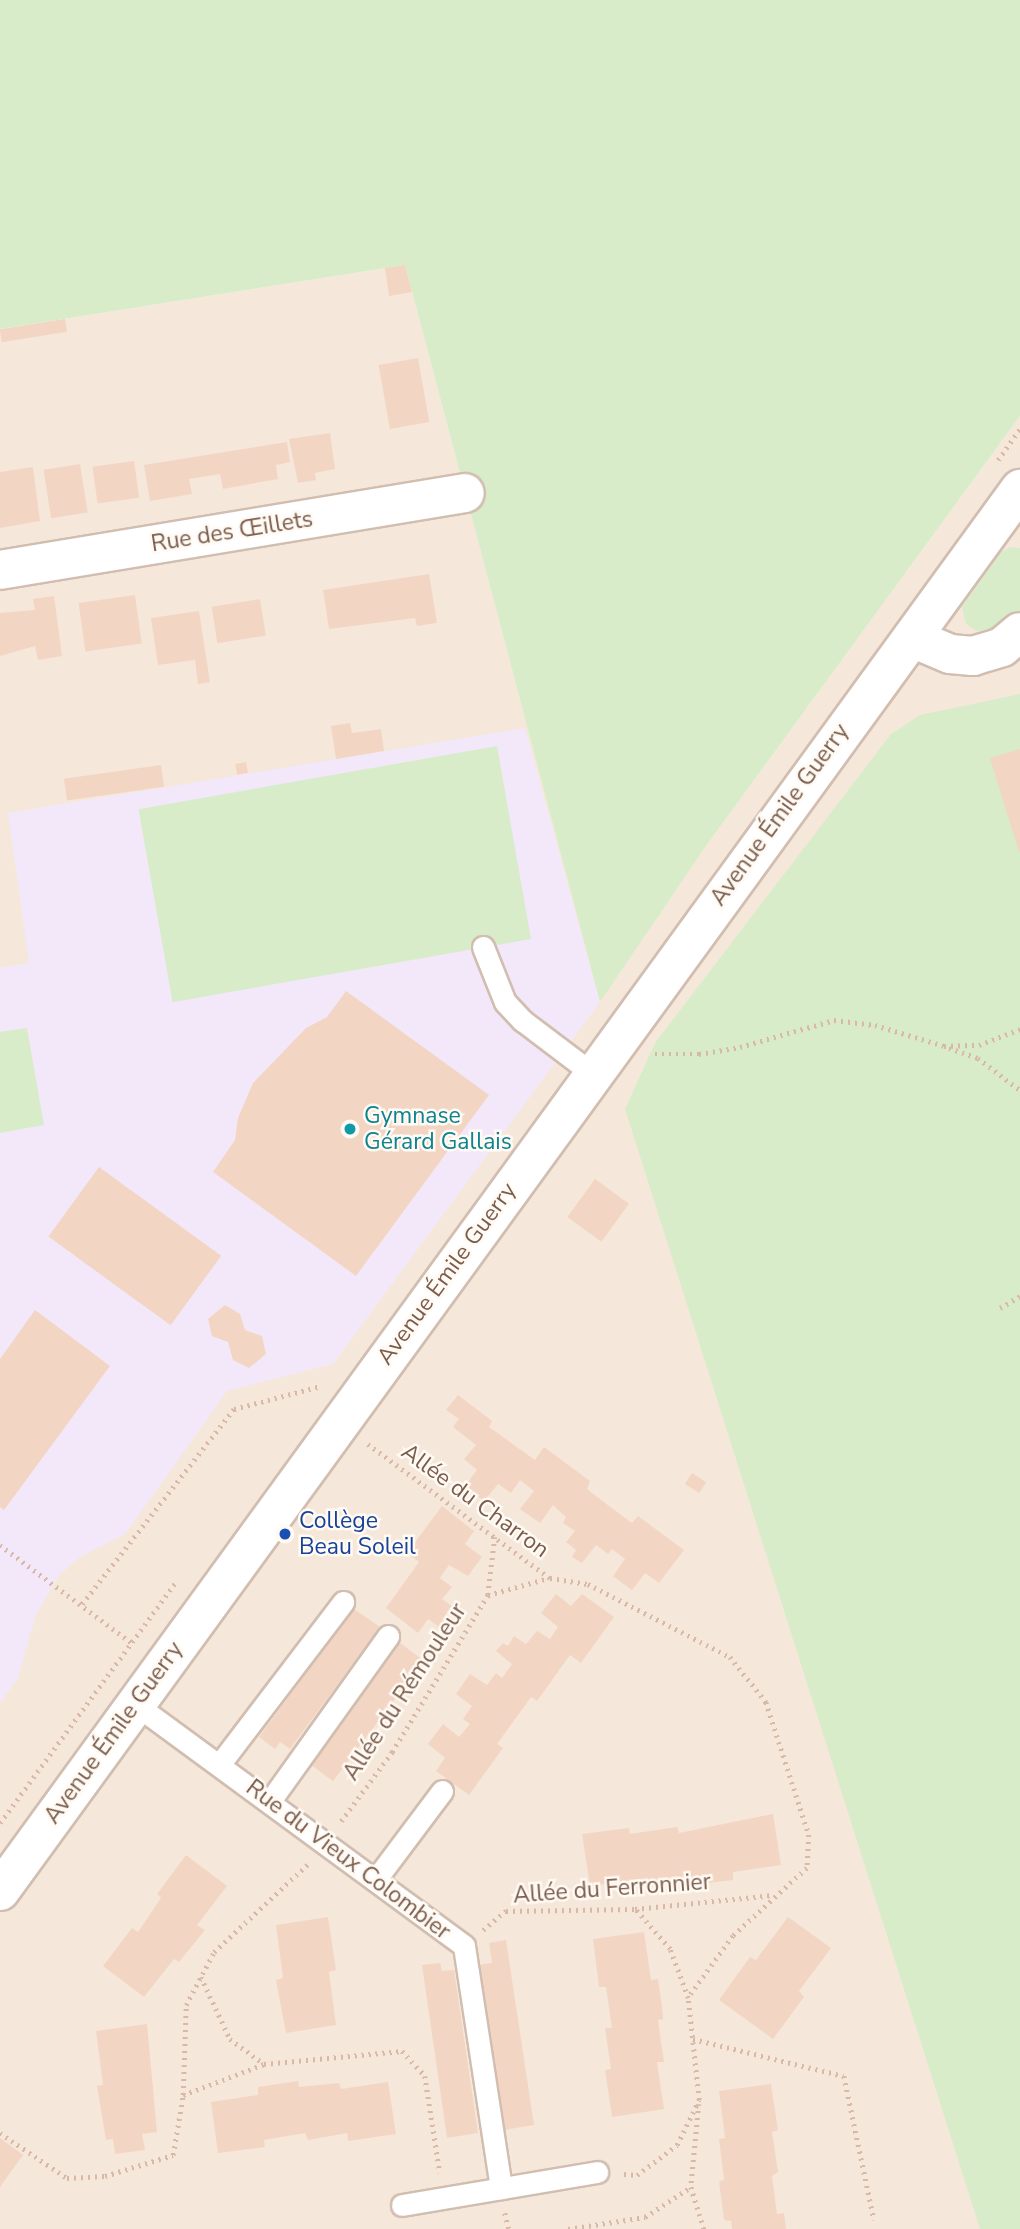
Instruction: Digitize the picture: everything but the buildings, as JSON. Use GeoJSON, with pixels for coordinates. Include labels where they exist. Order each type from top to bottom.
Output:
{"type":"FeatureCollection","features":[{"type":"Feature","properties":{"kind":"street","name":"Avenue Émile Guerry"},"geometry":{"type":"LineString","coordinates":[[0,1891],[1020,489]]}},
{"type":"Feature","properties":{"kind":"street","name":"Rue des Œillets"},"geometry":{"type":"LineString","coordinates":[[0,570],[464,493]]}},
{"type":"Feature","properties":{"kind":"street"},"geometry":{"type":"LineString","coordinates":[[912,638],[950,654],[973,656],[1002,648],[1020,632]]}},
{"type":"Feature","properties":{"kind":"lane"},"geometry":{"type":"LineString","coordinates":[[483,947],[505,1002],[523,1021],[593,1074]]}},
{"type":"Feature","properties":{"kind":"lane"},"geometry":{"type":"LineString","coordinates":[[219,1765],[342,1602]]}},
{"type":"Feature","properties":{"kind":"lane"},"geometry":{"type":"LineString","coordinates":[[270,1801],[388,1636]]}},
{"type":"Feature","properties":{"kind":"lane","name":"Rue du Vieux Colombier"},"geometry":{"type":"LineString","coordinates":[[135,1704],[325,1841],[464,1946],[501,2188]]}},
{"type":"Feature","properties":{"kind":"lane"},"geometry":{"type":"LineString","coordinates":[[376,1879],[442,1791]]}},
{"type":"Feature","properties":{"kind":"lane"},"geometry":{"type":"LineString","coordinates":[[402,2205],[597,2172]]}},
{"type":"Feature","properties":{"kind":"path"},"geometry":{"type":"LineString","coordinates":[[646,1054],[699,1054],[834,1020],[875,1025],[978,1058],[1020,1090]]}},
{"type":"Feature","properties":{"kind":"path"},"geometry":{"type":"LineString","coordinates":[[944,1046],[979,1045],[1020,1029]]}},
{"type":"Feature","properties":{"kind":"path"},"geometry":{"type":"LineString","coordinates":[[1000,1308],[1020,1296]]}},
{"type":"Feature","properties":{"kind":"path"},"geometry":{"type":"LineString","coordinates":[[82,1604],[234,1409],[354,1377],[366,1386]]}},
{"type":"Feature","properties":{"kind":"path","name":"Allée du Charron"},"geometry":{"type":"LineString","coordinates":[[365,1442],[550,1578],[588,1584],[730,1657],[766,1702],[809,1835],[807,1868],[773,1895],[733,1936],[688,1998]]}},
{"type":"Feature","properties":{"kind":"path"},"geometry":{"type":"LineString","coordinates":[[495,1537],[488,1595],[550,1578]]}},
{"type":"Feature","properties":{"kind":"path"},"geometry":{"type":"LineString","coordinates":[[0,1545],[139,1648]]}},
{"type":"Feature","properties":{"kind":"path","name":"Allée du Rémouleur"},"geometry":{"type":"LineString","coordinates":[[0,2133],[67,2178],[105,2176],[173,2155],[183,2095],[186,2005],[214,1952],[301,1874],[392,1752],[488,1595]]}},
{"type":"Feature","properties":{"kind":"path","name":"Allée du Ferronnier"},"geometry":{"type":"LineString","coordinates":[[464,1946],[506,1911],[635,1909],[773,1895]]}},
{"type":"Feature","properties":{"kind":"path"},"geometry":{"type":"LineString","coordinates":[[635,1909],[670,1949],[688,1998],[699,2099],[691,2187],[704,2229]]}},
{"type":"Feature","properties":{"kind":"path"},"geometry":{"type":"LineString","coordinates":[[201,1977],[230,2039],[264,2064]]}},
{"type":"Feature","properties":{"kind":"path"},"geometry":{"type":"LineString","coordinates":[[693,2039],[844,2076],[874,2220]]}},
{"type":"Feature","properties":{"kind":"path"},"geometry":{"type":"LineString","coordinates":[[183,2095],[264,2064],[402,2050],[425,2076],[443,2198]]}},
{"type":"Feature","properties":{"kind":"path"},"geometry":{"type":"LineString","coordinates":[[597,2172],[637,2175],[677,2145],[699,2099]]}},
{"type":"Feature","properties":{"kind":"path"},"geometry":{"type":"LineString","coordinates":[[568,2229],[645,2217],[691,2187]]}},
{"type":"Feature","properties":{"kind":"shaded area"},"geometry":{"type":"Polygon","coordinates":[[[405,265],[600,1001],[706,846],[1020,416],[1020,2229],[0,2229],[0,329],[405,265]]]}},
{"type":"Feature","properties":{"kind":"shaded area"},"geometry":{"type":"Polygon","coordinates":[[[525,728],[600,1002],[333,1364],[227,1391],[125,1534],[80,1557],[59,1575],[35,1617],[18,1678],[0,1703],[0,968],[29,963],[8,813],[525,728]]]}},
{"type":"Feature","properties":{"kind":"green space"},"geometry":{"type":"Polygon","coordinates":[[[0,0],[1020,0],[1020,416],[706,846],[600,1002],[405,265],[0,329],[0,0]]]}},
{"type":"Feature","properties":{"kind":"green space"},"geometry":{"type":"Polygon","coordinates":[[[1011,547],[1020,548],[1020,612],[1003,627],[977,631],[966,624],[962,607],[1002,551],[1011,547]]]}},
{"type":"Feature","properties":{"kind":"green space"},"geometry":{"type":"Polygon","coordinates":[[[1020,694],[1020,2229],[980,2229],[625,1109],[655,1043],[891,734],[920,715],[1020,694]]]}},
{"type":"Feature","properties":{"kind":"green space"},"geometry":{"type":"Polygon","coordinates":[[[497,746],[531,939],[173,1002],[139,809],[497,746]]]}},
{"type":"Feature","properties":{"kind":"green space"},"geometry":{"type":"Polygon","coordinates":[[[27,1028],[44,1125],[0,1133],[0,1032],[27,1028]]]}},
{"type":"Feature","properties":{"kind":"place","name":"Gymnase Gérard Gallais"},"geometry":{"type":"Point","coordinates":[350,1129]}},
{"type":"Feature","properties":{"kind":"place","name":"Collège Beau Soleil"},"geometry":{"type":"Point","coordinates":[285,1534]}}]}
